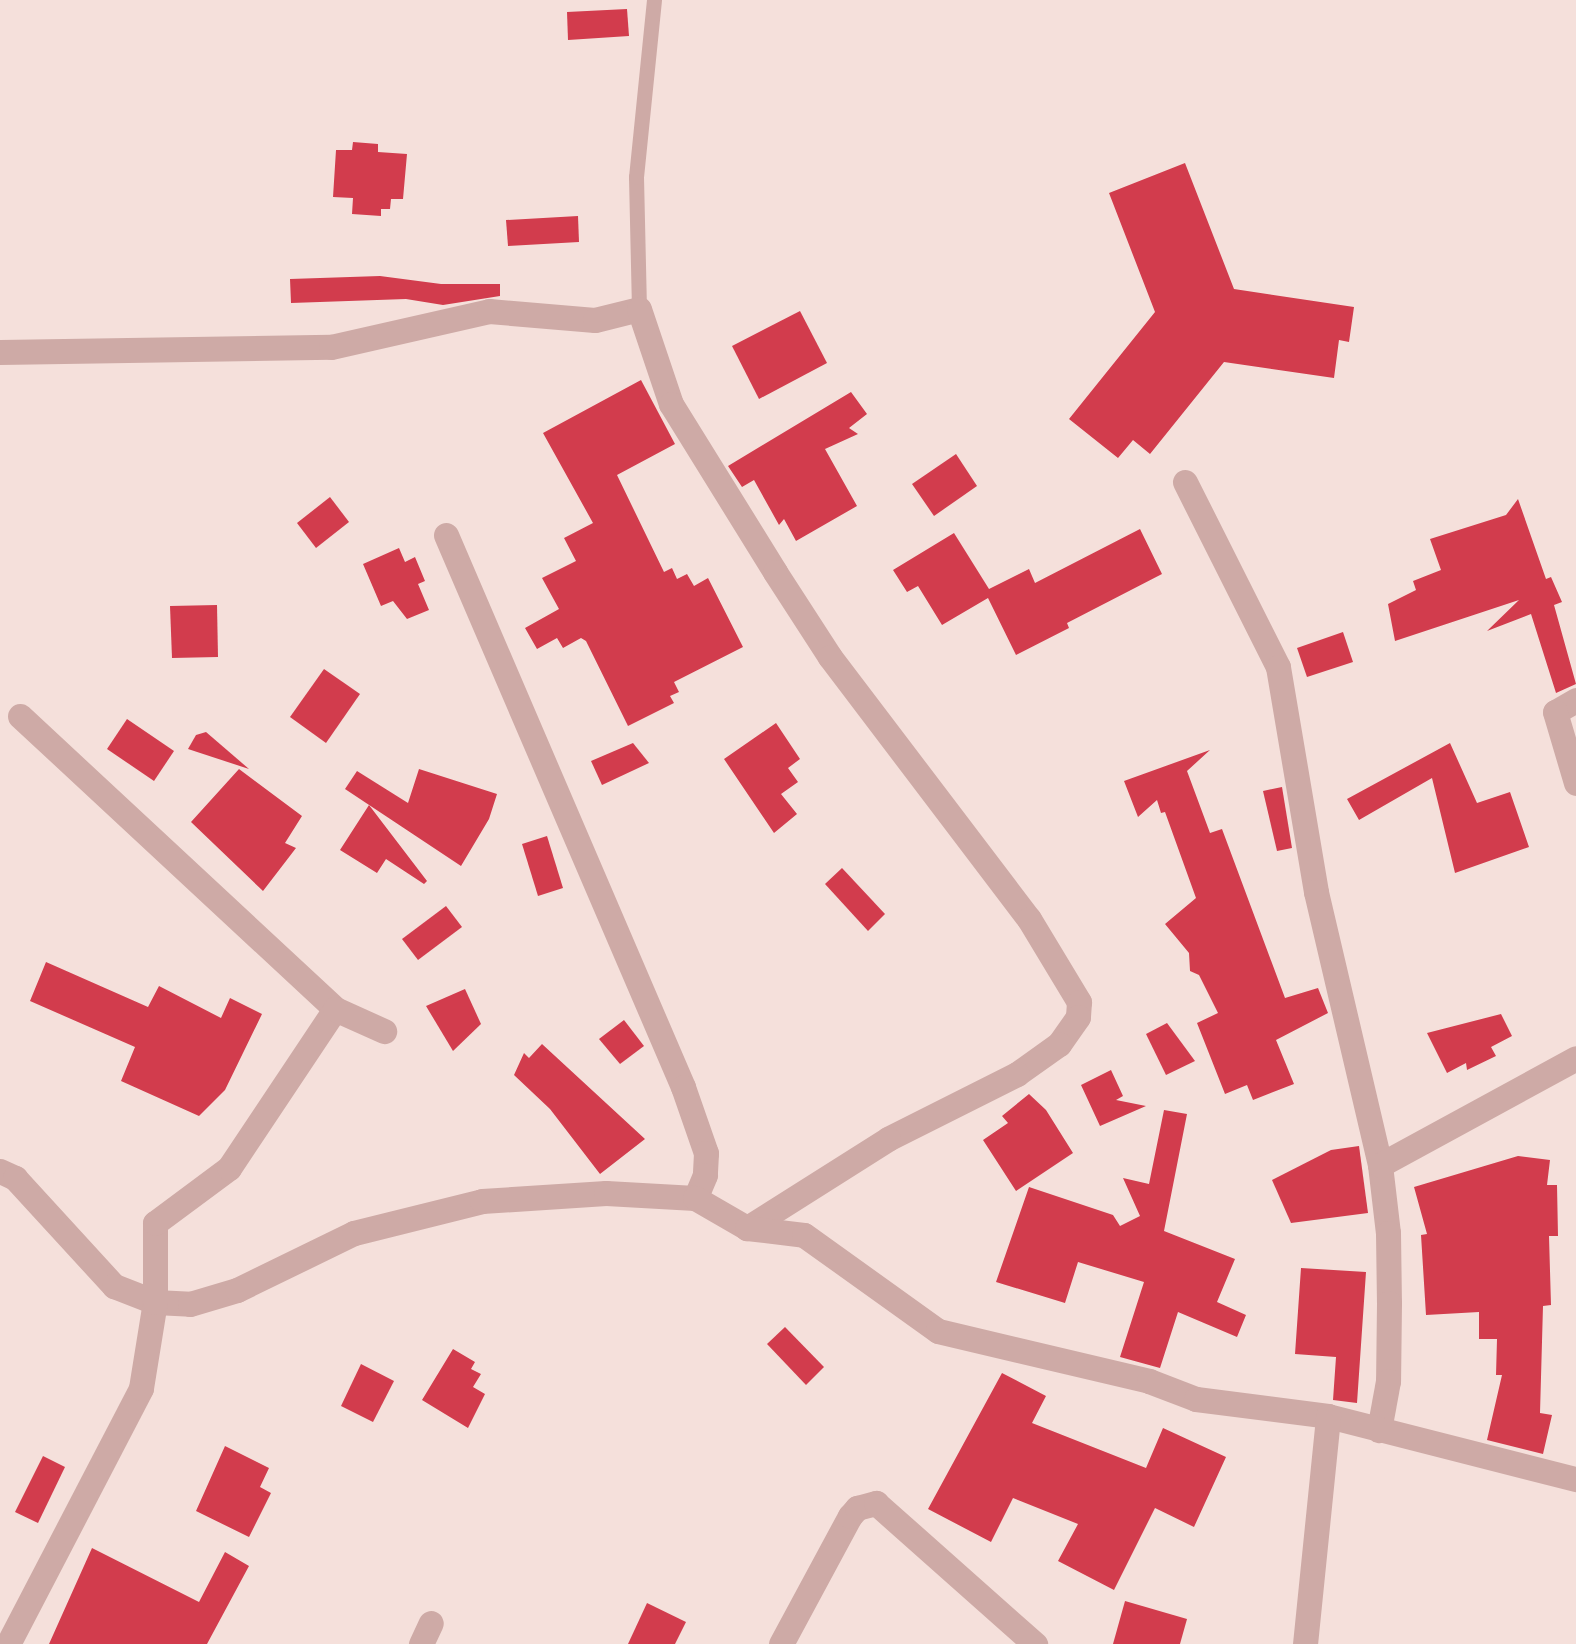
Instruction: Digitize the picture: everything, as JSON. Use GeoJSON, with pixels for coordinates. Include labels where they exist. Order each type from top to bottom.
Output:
{"type":"FeatureCollection","features":[{"type":"Feature","properties":{"kind":"street"},"geometry":{"type":"LineString","coordinates":[[0,352],[331,347],[489,311],[595,320],[639,309],[671,404],[775,572],[830,657],[982,853],[1041,938],[1078,1002],[1078,1018],[1059,1044],[1017,1074],[888,1139],[747,1228]]}},
{"type":"Feature","properties":{"kind":"street"},"geometry":{"type":"LineString","coordinates":[[1184,482],[1278,667],[1316,892],[1380,1166],[1388,1233],[1389,1303],[1388,1381],[1379,1430]]}},
{"type":"Feature","properties":{"kind":"street"},"geometry":{"type":"LineString","coordinates":[[446,535],[683,1087],[706,1153],[705,1175],[695,1198]]}},
{"type":"Feature","properties":{"kind":"street"},"geometry":{"type":"LineString","coordinates":[[1576,700],[1555,712],[1576,783]]}},
{"type":"Feature","properties":{"kind":"street"},"geometry":{"type":"LineString","coordinates":[[20,716],[335,1009],[384,1031]]}},
{"type":"Feature","properties":{"kind":"street"},"geometry":{"type":"LineString","coordinates":[[8,1644],[141,1388],[155,1302],[155,1223],[229,1168],[335,1009]]}},
{"type":"Feature","properties":{"kind":"street"},"geometry":{"type":"LineString","coordinates":[[1380,1166],[1454,1121],[1576,1058]]}},
{"type":"Feature","properties":{"kind":"street"},"geometry":{"type":"LineString","coordinates":[[0,1171],[15,1178],[114,1286],[155,1302],[190,1304],[237,1290],[354,1233],[482,1201],[606,1193],[695,1198],[747,1228],[804,1235],[938,1330],[1149,1381],[1196,1399],[1328,1416],[1576,1480]]}},
{"type":"Feature","properties":{"kind":"street"},"geometry":{"type":"LineString","coordinates":[[1305,1644],[1328,1416]]}},
{"type":"Feature","properties":{"kind":"street"},"geometry":{"type":"LineString","coordinates":[[781,1644],[850,1516],[856,1508],[876,1503],[1035,1644]]}},
{"type":"Feature","properties":{"kind":"lane"},"geometry":{"type":"LineString","coordinates":[[639,309],[636,176],[654,0]]}},
{"type":"Feature","properties":{"kind":"building"},"geometry":{"type":"Polygon","coordinates":[[[627,9],[629,36],[568,40],[567,12],[627,9]]]}},
{"type":"Feature","properties":{"kind":"building"},"geometry":{"type":"Polygon","coordinates":[[[353,142],[378,144],[378,152],[407,154],[403,199],[391,199],[390,209],[381,209],[381,216],[352,214],[353,198],[333,197],[336,150],[352,150],[353,142]]]}},
{"type":"Feature","properties":{"kind":"building"},"geometry":{"type":"Polygon","coordinates":[[[1185,163],[1234,289],[1354,307],[1349,342],[1339,340],[1334,378],[1224,362],[1150,454],[1133,440],[1118,458],[1069,419],[1155,312],[1109,193],[1185,163]]]}},
{"type":"Feature","properties":{"kind":"building"},"geometry":{"type":"Polygon","coordinates":[[[578,216],[579,242],[508,246],[506,220],[578,216]]]}},
{"type":"Feature","properties":{"kind":"building"},"geometry":{"type":"Polygon","coordinates":[[[380,276],[441,284],[500,284],[500,296],[443,305],[406,299],[291,303],[290,279],[380,276]]]}},
{"type":"Feature","properties":{"kind":"building"},"geometry":{"type":"Polygon","coordinates":[[[800,311],[827,363],[759,399],[732,346],[800,311]]]}},
{"type":"Feature","properties":{"kind":"building"},"geometry":{"type":"Polygon","coordinates":[[[641,380],[675,444],[617,475],[664,572],[672,568],[677,579],[687,574],[694,586],[708,578],[743,647],[674,682],[679,692],[670,696],[674,703],[628,726],[586,641],[581,638],[563,648],[557,638],[537,649],[525,628],[559,609],[542,578],[576,561],[564,538],[593,523],[543,433],[641,380]]]}},
{"type":"Feature","properties":{"kind":"building"},"geometry":{"type":"Polygon","coordinates":[[[851,392],[867,414],[849,428],[858,434],[825,449],[857,506],[796,541],[784,519],[779,525],[754,480],[742,487],[728,466],[851,392]]]}},
{"type":"Feature","properties":{"kind":"building"},"geometry":{"type":"Polygon","coordinates":[[[956,454],[977,486],[934,516],[912,484],[956,454]]]}},
{"type":"Feature","properties":{"kind":"building"},"geometry":{"type":"Polygon","coordinates":[[[330,497],[349,522],[316,548],[297,523],[330,497]]]}},
{"type":"Feature","properties":{"kind":"building"},"geometry":{"type":"Polygon","coordinates":[[[1518,499],[1546,579],[1551,577],[1562,602],[1554,605],[1576,684],[1556,693],[1531,614],[1487,631],[1519,600],[1395,641],[1388,604],[1416,590],[1413,581],[1441,570],[1430,539],[1506,515],[1518,499]]]}},
{"type":"Feature","properties":{"kind":"building"},"geometry":{"type":"Polygon","coordinates":[[[1140,529],[1162,574],[1067,623],[1069,628],[1016,655],[988,598],[942,625],[918,586],[907,592],[893,570],[954,533],[989,589],[1029,569],[1035,583],[1140,529]]]}},
{"type":"Feature","properties":{"kind":"building"},"geometry":{"type":"Polygon","coordinates":[[[399,548],[405,562],[415,557],[425,581],[418,584],[429,610],[407,619],[393,601],[381,606],[363,564],[399,548]]]}},
{"type":"Feature","properties":{"kind":"building"},"geometry":{"type":"Polygon","coordinates":[[[217,605],[218,657],[172,658],[170,606],[217,605]]]}},
{"type":"Feature","properties":{"kind":"building"},"geometry":{"type":"Polygon","coordinates":[[[1343,632],[1353,662],[1307,677],[1297,648],[1343,632]]]}},
{"type":"Feature","properties":{"kind":"building"},"geometry":{"type":"Polygon","coordinates":[[[324,669],[360,694],[326,743],[290,717],[324,669]]]}},
{"type":"Feature","properties":{"kind":"building"},"geometry":{"type":"Polygon","coordinates":[[[127,719],[174,751],[154,781],[107,749],[127,719]]]}},
{"type":"Feature","properties":{"kind":"building"},"geometry":{"type":"Polygon","coordinates":[[[776,723],[800,759],[788,768],[798,782],[781,794],[797,814],[774,833],[724,759],[776,723]]]}},
{"type":"Feature","properties":{"kind":"building"},"geometry":{"type":"Polygon","coordinates":[[[206,732],[249,769],[188,749],[196,735],[206,732]]]}},
{"type":"Feature","properties":{"kind":"building"},"geometry":{"type":"Polygon","coordinates":[[[633,743],[649,763],[602,785],[591,761],[633,743]]]}},
{"type":"Feature","properties":{"kind":"building"},"geometry":{"type":"Polygon","coordinates":[[[1450,743],[1477,803],[1510,792],[1529,847],[1455,873],[1432,778],[1359,820],[1347,799],[1450,743]]]}},
{"type":"Feature","properties":{"kind":"building"},"geometry":{"type":"Polygon","coordinates":[[[1210,750],[1187,771],[1210,833],[1222,829],[1285,998],[1318,988],[1328,1013],[1276,1040],[1294,1084],[1253,1100],[1247,1085],[1225,1094],[1197,1023],[1218,1013],[1199,975],[1190,971],[1189,953],[1165,924],[1196,898],[1165,812],[1161,813],[1157,800],[1138,817],[1124,781],[1210,750]]]}},
{"type":"Feature","properties":{"kind":"building"},"geometry":{"type":"Polygon","coordinates":[[[239,769],[302,816],[285,843],[296,848],[263,891],[191,822],[239,769]]]}},
{"type":"Feature","properties":{"kind":"building"},"geometry":{"type":"Polygon","coordinates":[[[419,769],[497,794],[489,819],[461,866],[345,789],[357,771],[408,803],[419,769]]]}},
{"type":"Feature","properties":{"kind":"building"},"geometry":{"type":"Polygon","coordinates":[[[1282,787],[1292,848],[1277,851],[1263,791],[1282,787]]]}},
{"type":"Feature","properties":{"kind":"building"},"geometry":{"type":"Polygon","coordinates":[[[369,805],[427,881],[424,884],[386,859],[377,873],[340,850],[369,805]]]}},
{"type":"Feature","properties":{"kind":"building"},"geometry":{"type":"Polygon","coordinates":[[[547,836],[563,888],[538,896],[522,844],[547,836]]]}},
{"type":"Feature","properties":{"kind":"building"},"geometry":{"type":"Polygon","coordinates":[[[842,868],[885,914],[868,931],[825,884],[842,868]]]}},
{"type":"Feature","properties":{"kind":"building"},"geometry":{"type":"Polygon","coordinates":[[[446,906],[462,927],[418,960],[402,939],[446,906]]]}},
{"type":"Feature","properties":{"kind":"building"},"geometry":{"type":"Polygon","coordinates":[[[46,962],[148,1007],[159,986],[221,1018],[230,998],[262,1014],[225,1090],[199,1116],[121,1081],[135,1047],[30,1001],[46,962]]]}},
{"type":"Feature","properties":{"kind":"building"},"geometry":{"type":"Polygon","coordinates":[[[465,989],[481,1024],[453,1051],[426,1006],[465,989]]]}},
{"type":"Feature","properties":{"kind":"building"},"geometry":{"type":"Polygon","coordinates":[[[1501,1014],[1512,1036],[1491,1047],[1496,1056],[1467,1070],[1466,1063],[1447,1073],[1427,1033],[1501,1014]]]}},
{"type":"Feature","properties":{"kind":"building"},"geometry":{"type":"Polygon","coordinates":[[[624,1020],[644,1046],[620,1064],[599,1039],[624,1020]]]}},
{"type":"Feature","properties":{"kind":"building"},"geometry":{"type":"Polygon","coordinates":[[[1167,1023],[1195,1061],[1166,1075],[1146,1034],[1167,1023]]]}},
{"type":"Feature","properties":{"kind":"building"},"geometry":{"type":"Polygon","coordinates":[[[542,1044],[645,1139],[600,1174],[550,1109],[514,1075],[524,1053],[529,1058],[542,1044]]]}},
{"type":"Feature","properties":{"kind":"building"},"geometry":{"type":"Polygon","coordinates":[[[1111,1070],[1123,1096],[1116,1100],[1146,1106],[1100,1126],[1081,1085],[1111,1070]]]}},
{"type":"Feature","properties":{"kind":"building"},"geometry":{"type":"Polygon","coordinates":[[[1029,1094],[1046,1110],[1073,1153],[1016,1191],[983,1140],[1008,1123],[1002,1116],[1029,1094]]]}},
{"type":"Feature","properties":{"kind":"building"},"geometry":{"type":"Polygon","coordinates":[[[1164,1110],[1187,1114],[1164,1231],[1235,1259],[1217,1302],[1246,1315],[1237,1337],[1178,1312],[1160,1368],[1120,1357],[1144,1282],[1078,1262],[1065,1303],[996,1282],[1029,1187],[1113,1215],[1120,1226],[1140,1216],[1123,1178],[1149,1184],[1164,1110]]]}},
{"type":"Feature","properties":{"kind":"building"},"geometry":{"type":"Polygon","coordinates":[[[1359,1146],[1368,1213],[1291,1223],[1272,1180],[1331,1150],[1359,1146]]]}},
{"type":"Feature","properties":{"kind":"building"},"geometry":{"type":"Polygon","coordinates":[[[1518,1156],[1550,1160],[1547,1185],[1557,1185],[1558,1236],[1549,1236],[1551,1305],[1543,1306],[1540,1413],[1552,1415],[1543,1454],[1487,1440],[1502,1375],[1496,1375],[1497,1339],[1479,1339],[1479,1312],[1426,1315],[1421,1235],[1427,1234],[1414,1187],[1518,1156]]]}},
{"type":"Feature","properties":{"kind":"building"},"geometry":{"type":"Polygon","coordinates":[[[1301,1268],[1366,1272],[1357,1403],[1333,1400],[1336,1357],[1295,1354],[1301,1268]]]}},
{"type":"Feature","properties":{"kind":"building"},"geometry":{"type":"Polygon","coordinates":[[[785,1327],[824,1367],[806,1385],[767,1344],[785,1327]]]}},
{"type":"Feature","properties":{"kind":"building"},"geometry":{"type":"Polygon","coordinates":[[[453,1349],[475,1362],[471,1369],[481,1374],[473,1387],[485,1394],[468,1428],[422,1400],[453,1349]]]}},
{"type":"Feature","properties":{"kind":"building"},"geometry":{"type":"Polygon","coordinates":[[[361,1364],[394,1381],[373,1422],[341,1406],[361,1364]]]}},
{"type":"Feature","properties":{"kind":"building"},"geometry":{"type":"Polygon","coordinates":[[[1002,1373],[1046,1396],[1032,1423],[1146,1468],[1163,1428],[1226,1457],[1194,1527],[1155,1508],[1114,1590],[1058,1561],[1078,1524],[1013,1498],[991,1542],[928,1509],[1002,1373]]]}},
{"type":"Feature","properties":{"kind":"building"},"geometry":{"type":"Polygon","coordinates":[[[225,1446],[269,1468],[260,1487],[271,1493],[249,1537],[196,1511],[225,1446]]]}},
{"type":"Feature","properties":{"kind":"building"},"geometry":{"type":"Polygon","coordinates":[[[43,1456],[65,1467],[38,1523],[15,1512],[43,1456]]]}},
{"type":"Feature","properties":{"kind":"building"},"geometry":{"type":"Polygon","coordinates":[[[92,1548],[199,1602],[225,1552],[249,1566],[207,1644],[49,1644],[92,1548]]]}},
{"type":"Feature","properties":{"kind":"building"},"geometry":{"type":"Polygon","coordinates":[[[1125,1601],[1187,1619],[1180,1644],[1113,1644],[1125,1601]]]}},
{"type":"Feature","properties":{"kind":"building"},"geometry":{"type":"Polygon","coordinates":[[[647,1603],[686,1622],[675,1644],[628,1644],[647,1603]]]}}]}
